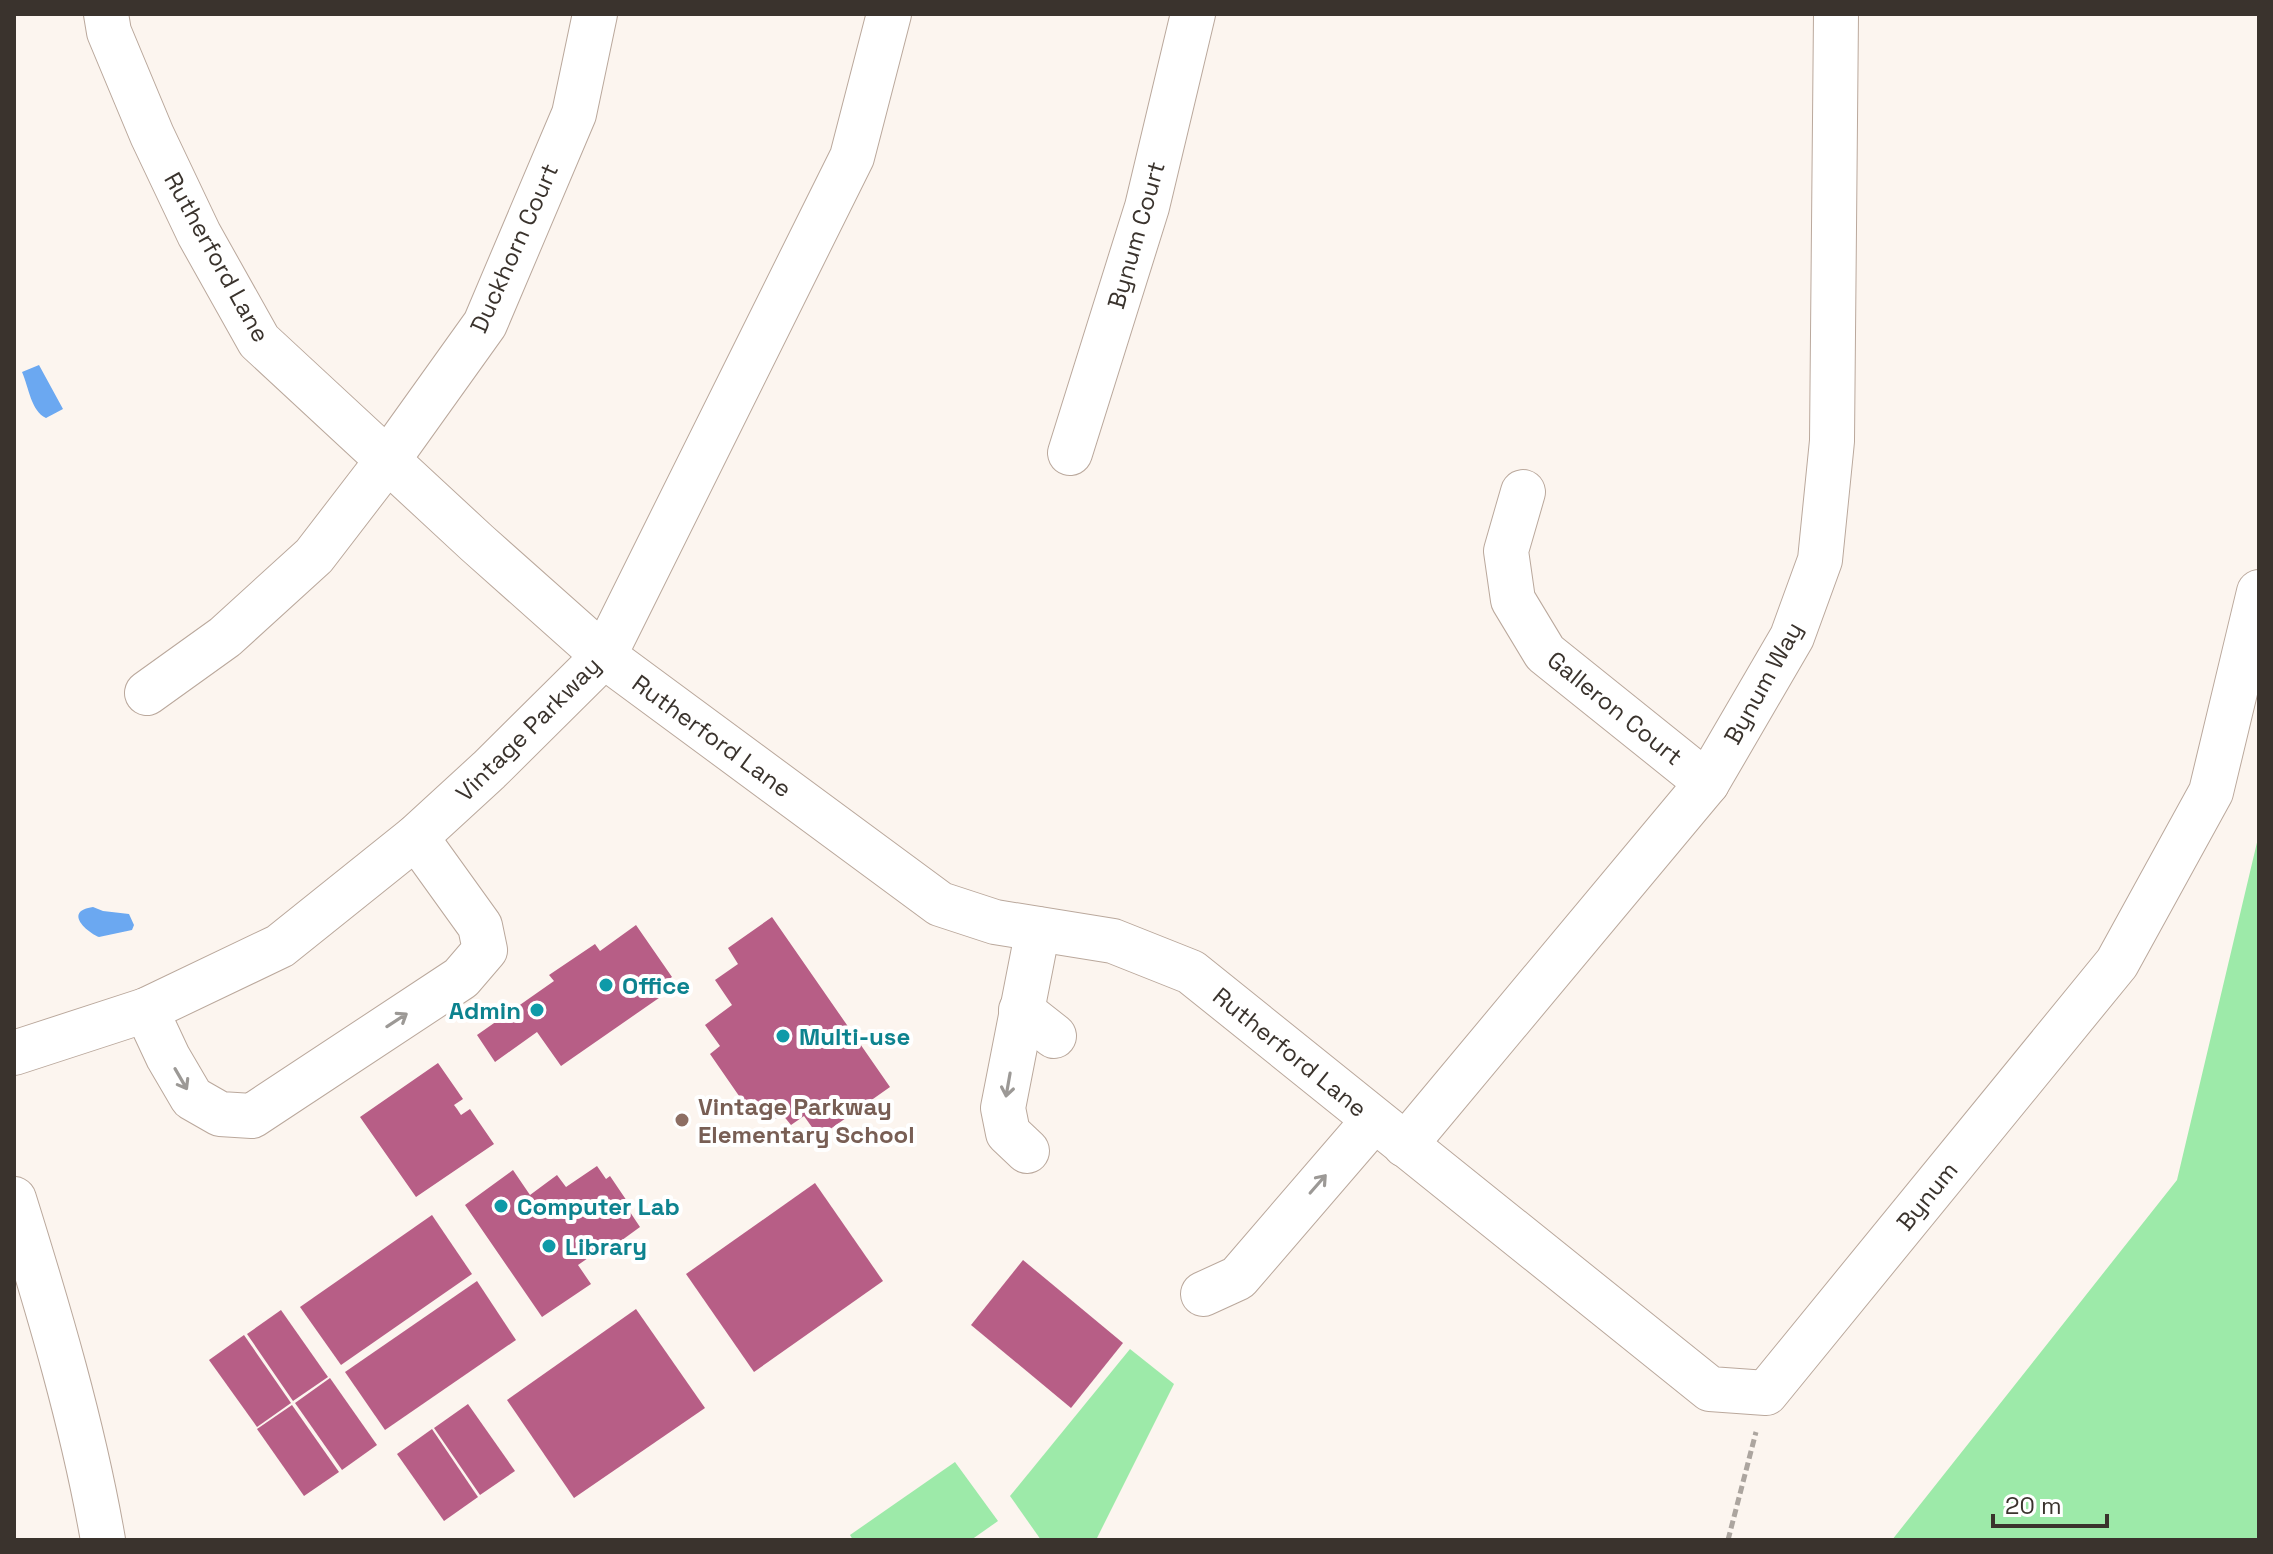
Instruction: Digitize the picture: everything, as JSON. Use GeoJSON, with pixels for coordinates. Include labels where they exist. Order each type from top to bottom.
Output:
{"type":"FeatureCollection","features":[{"type":"Feature","properties":{"kind":"street","name":"Rutherford Lane"},"geometry":{"type":"LineString","coordinates":[[106,14],[109,32],[152,135],[199,234],[259,341],[604,656],[940,904],[995,922],[1113,941],[1191,972],[1389,1133]]}},
{"type":"Feature","properties":{"kind":"street","name":"Duckhorn Court"},"geometry":{"type":"LineString","coordinates":[[147,693],[225,637],[314,556],[485,324],[574,114],[595,14]]}},
{"type":"Feature","properties":{"kind":"street","name":"Vintage Parkway"},"geometry":{"type":"LineString","coordinates":[[14,1053],[146,1010],[280,946],[416,837],[604,656],[852,157],[889,14]]}},
{"type":"Feature","properties":{"kind":"street","name":"Bynum Court"},"geometry":{"type":"LineString","coordinates":[[1070,453],[1147,207],[1193,14]]}},
{"type":"Feature","properties":{"kind":"street","name":"Bynum Way"},"geometry":{"type":"LineString","coordinates":[[1203,1294],[1238,1278],[1279,1212],[1389,1133],[1707,783],[1792,637],[1820,560],[1832,441],[1836,14]]}},
{"type":"Feature","properties":{"kind":"street","name":"Galleron Court"},"geometry":{"type":"LineString","coordinates":[[1523,492],[1506,551],[1513,600],[1545,653],[1707,783]]}},
{"type":"Feature","properties":{"kind":"street","name":"Bynum"},"geometry":{"type":"LineString","coordinates":[[1766,1393],[2117,963],[2211,792],[2259,592]]}},
{"type":"Feature","properties":{"kind":"street"},"geometry":{"type":"LineString","coordinates":[[146,1010],[192,1098],[220,1114],[252,1116],[461,978],[485,950],[480,926],[416,837]]}},
{"type":"Feature","properties":{"kind":"street"},"geometry":{"type":"LineString","coordinates":[[1027,1151],[1008,1133],[1003,1108],[1038,1023],[1038,929]]}},
{"type":"Feature","properties":{"kind":"street"},"geometry":{"type":"LineString","coordinates":[[1389,1133],[1710,1389],[1766,1393]]}},
{"type":"Feature","properties":{"kind":"street"},"geometry":{"type":"LineString","coordinates":[[14,1199],[41,1285],[92,1478],[103,1540]]}},
{"type":"Feature","properties":{"kind":"path"},"geometry":{"type":"LineString","coordinates":[[1728,1540],[1766,1393]]}},
{"type":"Feature","properties":{"kind":"green space"},"geometry":{"type":"Polygon","coordinates":[[[2259,834],[2259,1540],[1892,1540],[2177,1180],[2259,834]]]}},
{"type":"Feature","properties":{"kind":"green space"},"geometry":{"type":"Polygon","coordinates":[[[1130,1349],[1174,1384],[1096,1540],[1041,1540],[1010,1496],[1130,1349]]]}},
{"type":"Feature","properties":{"kind":"green space"},"geometry":{"type":"Polygon","coordinates":[[[955,1462],[998,1521],[971,1540],[853,1540],[850,1535],[955,1462]]]}},
{"type":"Feature","properties":{"kind":"water"},"geometry":{"type":"Polygon","coordinates":[[[39,365],[63,409],[46,418],[34,405],[22,372],[39,365]]]}},
{"type":"Feature","properties":{"kind":"water"},"geometry":{"type":"Polygon","coordinates":[[[93,907],[129,914],[134,925],[132,930],[99,937],[83,926],[78,917],[84,909],[93,907]]]}},
{"type":"Feature","properties":{"kind":"building","name":"Multi-use"},"geometry":{"type":"Polygon","coordinates":[[[772,917],[890,1087],[819,1137],[804,1116],[791,1125],[782,1114],[771,1122],[755,1099],[746,1106],[710,1054],[720,1046],[705,1025],[732,1005],[715,980],[738,964],[728,948],[772,917]]]}},
{"type":"Feature","properties":{"kind":"building","name":"Office"},"geometry":{"type":"Polygon","coordinates":[[[636,925],[672,977],[663,983],[669,991],[561,1066],[537,1032],[495,1062],[477,1035],[554,981],[549,975],[595,944],[600,951],[636,925]]]}},
{"type":"Feature","properties":{"kind":"building"},"geometry":{"type":"Polygon","coordinates":[[[438,1063],[463,1099],[454,1105],[461,1115],[470,1109],[494,1144],[416,1197],[360,1117],[438,1063]]]}},
{"type":"Feature","properties":{"kind":"building","name":"Library"},"geometry":{"type":"Polygon","coordinates":[[[597,1166],[606,1179],[610,1176],[640,1227],[607,1251],[604,1247],[578,1265],[591,1284],[542,1317],[465,1205],[513,1170],[530,1195],[557,1175],[566,1187],[597,1166]]]}},
{"type":"Feature","properties":{"kind":"building"},"geometry":{"type":"Polygon","coordinates":[[[815,1183],[883,1281],[754,1372],[686,1274],[815,1183]]]}},
{"type":"Feature","properties":{"kind":"building"},"geometry":{"type":"Polygon","coordinates":[[[432,1215],[472,1274],[341,1365],[300,1307],[432,1215]]]}},
{"type":"Feature","properties":{"kind":"building"},"geometry":{"type":"Polygon","coordinates":[[[1023,1260],[1123,1343],[1071,1408],[971,1325],[1023,1260]]]}},
{"type":"Feature","properties":{"kind":"building"},"geometry":{"type":"Polygon","coordinates":[[[477,1281],[516,1340],[385,1430],[345,1372],[477,1281]]]}},
{"type":"Feature","properties":{"kind":"building"},"geometry":{"type":"Polygon","coordinates":[[[636,1309],[705,1408],[574,1498],[507,1400],[636,1309]]]}},
{"type":"Feature","properties":{"kind":"building"},"geometry":{"type":"Polygon","coordinates":[[[281,1310],[328,1377],[293,1401],[247,1334],[281,1310]]]}},
{"type":"Feature","properties":{"kind":"building"},"geometry":{"type":"Polygon","coordinates":[[[244,1335],[291,1403],[257,1427],[209,1360],[244,1335]]]}},
{"type":"Feature","properties":{"kind":"building"},"geometry":{"type":"Polygon","coordinates":[[[330,1378],[377,1445],[342,1470],[295,1403],[330,1378]]]}},
{"type":"Feature","properties":{"kind":"building"},"geometry":{"type":"Polygon","coordinates":[[[468,1404],[515,1471],[480,1495],[434,1428],[468,1404]]]}},
{"type":"Feature","properties":{"kind":"building"},"geometry":{"type":"Polygon","coordinates":[[[292,1405],[339,1472],[304,1496],[257,1429],[292,1405]]]}},
{"type":"Feature","properties":{"kind":"building"},"geometry":{"type":"Polygon","coordinates":[[[432,1429],[478,1497],[444,1521],[397,1454],[432,1429]]]}},
{"type":"Feature","properties":{"kind":"place","name":"Office"},"geometry":{"type":"Point","coordinates":[606,985]}},
{"type":"Feature","properties":{"kind":"place","name":"Admin"},"geometry":{"type":"Point","coordinates":[537,1010]}},
{"type":"Feature","properties":{"kind":"place","name":"Multi-use"},"geometry":{"type":"Point","coordinates":[783,1036]}},
{"type":"Feature","properties":{"kind":"place","name":"Vintage Parkway Elementary School"},"geometry":{"type":"Point","coordinates":[682,1120]}},
{"type":"Feature","properties":{"kind":"place","name":"Computer Lab"},"geometry":{"type":"Point","coordinates":[501,1206]}},
{"type":"Feature","properties":{"kind":"place","name":"Library"},"geometry":{"type":"Point","coordinates":[549,1246]}}]}
